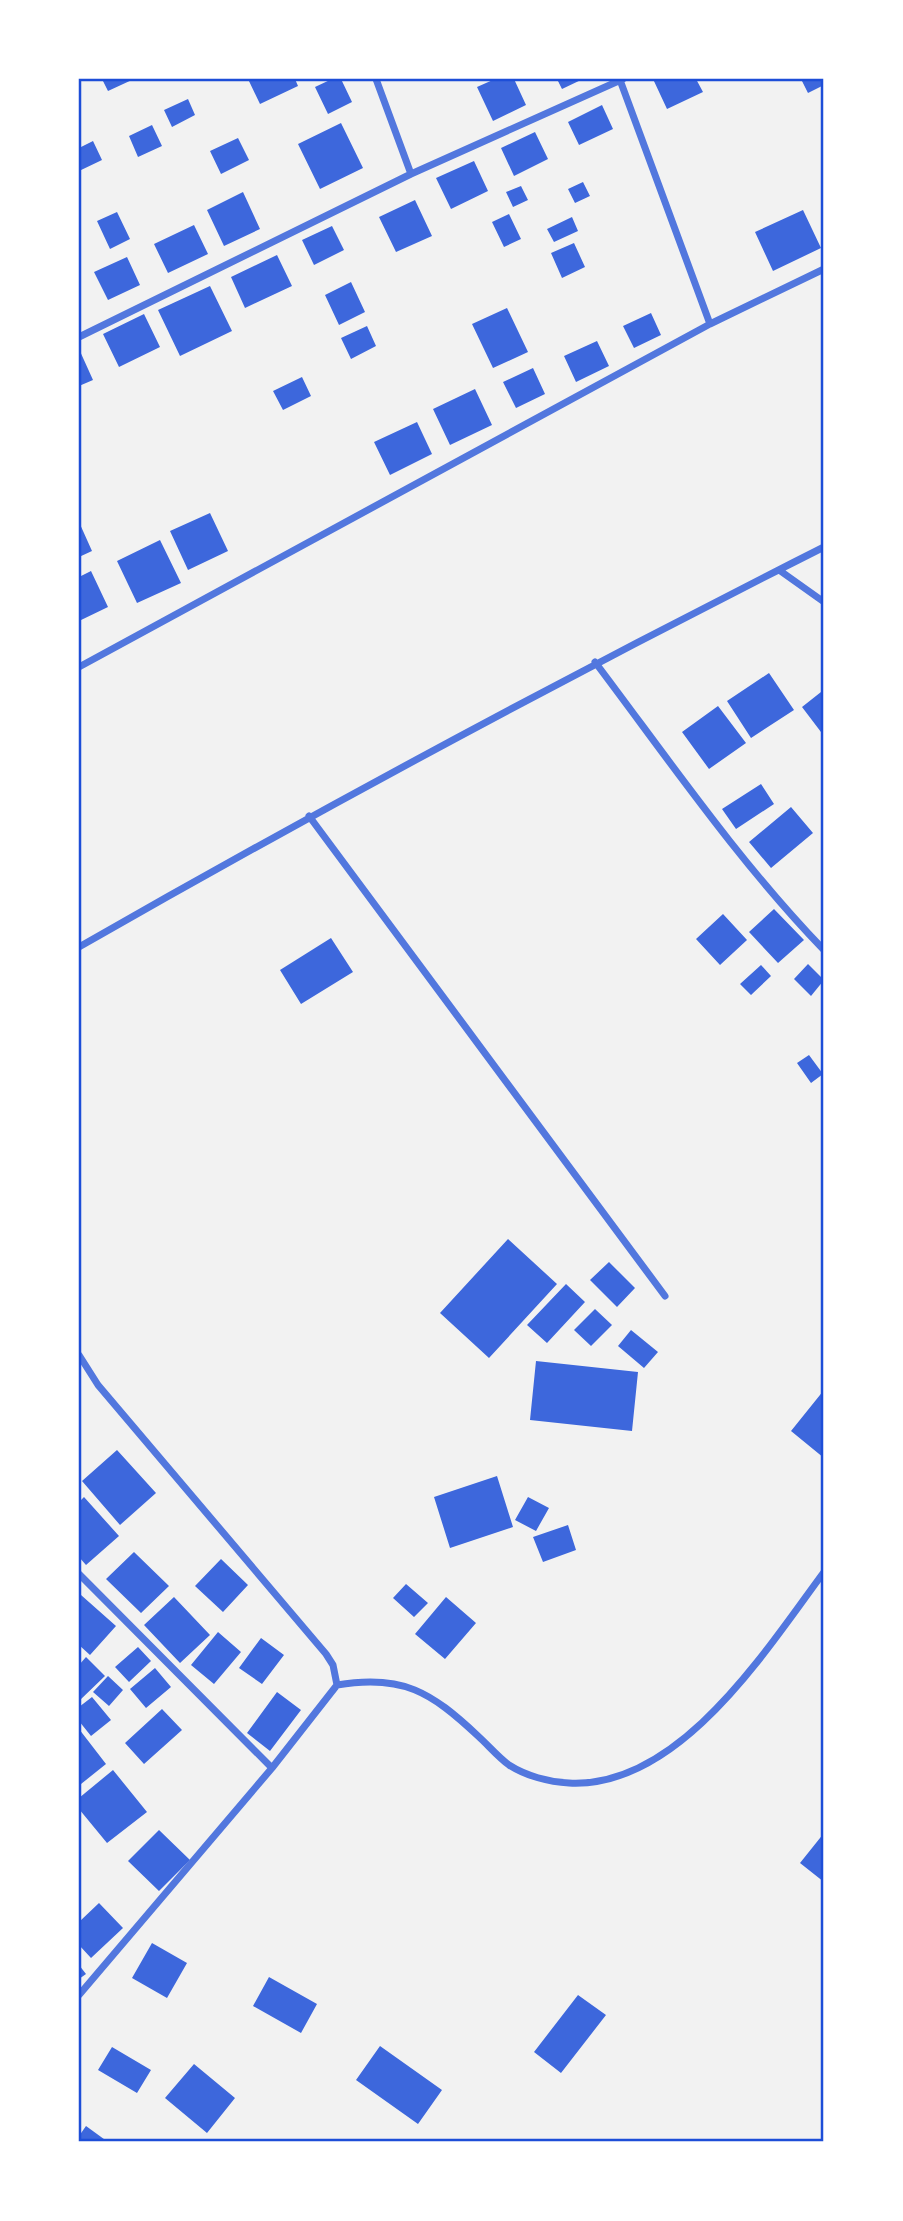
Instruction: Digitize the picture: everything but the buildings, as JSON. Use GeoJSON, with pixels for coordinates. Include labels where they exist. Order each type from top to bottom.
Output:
{"type":"FeatureCollection","features":[{"type":"Feature","properties":{"kind":"street"},"geometry":{"type":"LineString","coordinates":[[376,79],[411,174]]}},
{"type":"Feature","properties":{"kind":"street"},"geometry":{"type":"LineString","coordinates":[[79,337],[411,174],[622,79],[710,324]]}},
{"type":"Feature","properties":{"kind":"street"},"geometry":{"type":"LineString","coordinates":[[79,667],[710,324],[824,268]]}},
{"type":"Feature","properties":{"kind":"street"},"geometry":{"type":"LineString","coordinates":[[79,947],[309,816],[595,662],[824,547]]}},
{"type":"Feature","properties":{"kind":"street"},"geometry":{"type":"LineString","coordinates":[[779,570],[824,602]]}},
{"type":"Feature","properties":{"kind":"street"},"geometry":{"type":"LineString","coordinates":[[595,662],[789,914],[824,950]]}},
{"type":"Feature","properties":{"kind":"street"},"geometry":{"type":"LineString","coordinates":[[309,816],[666,1296]]}},
{"type":"Feature","properties":{"kind":"street"},"geometry":{"type":"LineString","coordinates":[[79,1355],[98,1385],[326,1654],[333,1665],[337,1685]]}},
{"type":"Feature","properties":{"kind":"street"},"geometry":{"type":"LineString","coordinates":[[79,1994],[272,1768],[337,1685],[368,1680],[412,1687],[446,1706],[510,1765],[550,1782],[582,1783],[625,1775],[667,1753],[705,1721],[824,1572]]}},
{"type":"Feature","properties":{"kind":"street"},"geometry":{"type":"LineString","coordinates":[[79,1574],[272,1768]]}}]}
